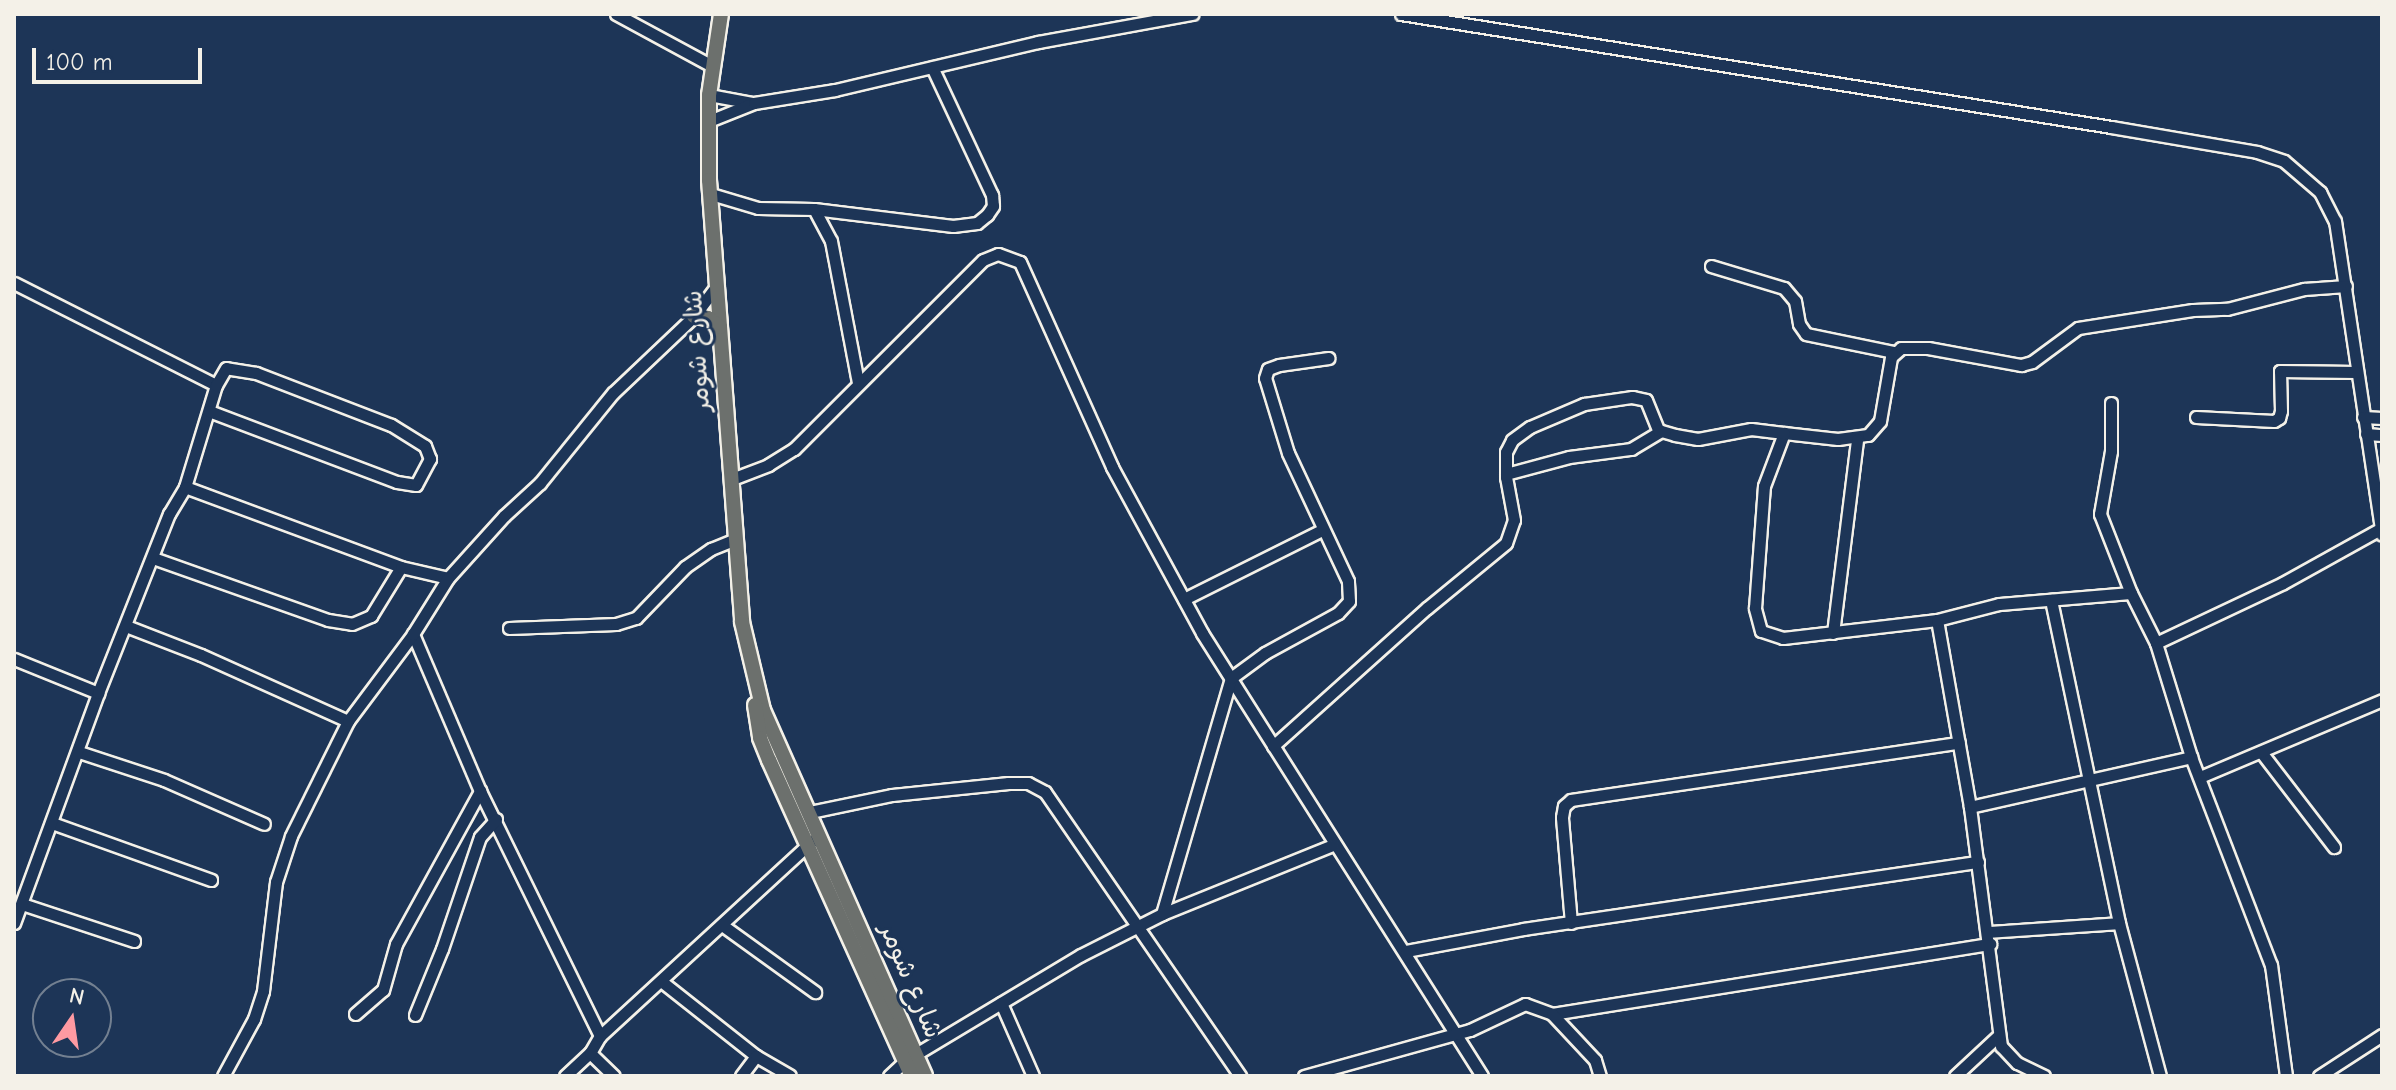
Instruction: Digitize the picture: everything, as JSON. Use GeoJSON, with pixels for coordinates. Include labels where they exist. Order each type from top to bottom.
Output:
{"type":"FeatureCollection","features":[{"type":"Feature","properties":{"kind":"main road","name":"شارع شومر"},"geometry":{"type":"LineString","coordinates":[[721,14],[709,95],[711,194],[742,622],[760,738],[813,840],[911,1058],[925,1076]]}},
{"type":"Feature","properties":{"kind":"main road"},"geometry":{"type":"LineString","coordinates":[[694,316],[708,318],[720,327]]}},
{"type":"Feature","properties":{"kind":"main road","name":"شارع شومر"},"geometry":{"type":"LineString","coordinates":[[754,684],[810,812],[813,840]]}},
{"type":"Feature","properties":{"kind":"main road","name":"شارع شومر"},"geometry":{"type":"LineString","coordinates":[[911,1058],[912,1076]]}},
{"type":"Feature","properties":{"kind":"street"},"geometry":{"type":"LineString","coordinates":[[616,14],[712,66]]}},
{"type":"Feature","properties":{"kind":"street"},"geometry":{"type":"LineString","coordinates":[[709,121],[754,103],[835,90],[1119,19],[1192,14]]}},
{"type":"Feature","properties":{"kind":"street"},"geometry":{"type":"LineString","coordinates":[[1401,14],[2257,152],[2284,161],[2320,192],[2335,221],[2381,532],[2324,563],[2156,643]]}},
{"type":"Feature","properties":{"kind":"street"},"geometry":{"type":"LineString","coordinates":[[1496,27],[1498,14]]}},
{"type":"Feature","properties":{"kind":"street"},"geometry":{"type":"LineString","coordinates":[[711,194],[758,208],[814,209],[953,226],[977,223],[993,206],[992,195],[932,67]]}},
{"type":"Feature","properties":{"kind":"street"},"geometry":{"type":"LineString","coordinates":[[709,95],[754,103]]}},
{"type":"Feature","properties":{"kind":"street"},"geometry":{"type":"LineString","coordinates":[[814,209],[831,241],[858,382]]}},
{"type":"Feature","properties":{"kind":"street"},"geometry":{"type":"LineString","coordinates":[[732,479],[768,465],[794,449],[983,260],[998,254],[1020,262],[1112,467],[1184,599],[1333,845],[1406,951],[1482,1076]]}},
{"type":"Feature","properties":{"kind":"street"},"geometry":{"type":"LineString","coordinates":[[1711,266],[1784,288],[1795,301],[1799,324],[1806,334],[1894,352],[1912,346],[2021,365],[2043,355],[2067,333],[2100,323],[2227,309],[2290,291],[2346,286]]}},
{"type":"Feature","properties":{"kind":"street"},"geometry":{"type":"LineString","coordinates":[[14,283],[216,385]]}},
{"type":"Feature","properties":{"kind":"street"},"geometry":{"type":"LineString","coordinates":[[223,1076],[254,1019],[263,991],[276,882],[291,836],[348,721],[413,634],[448,578],[504,516],[540,483],[613,393],[694,316],[717,286]]}},
{"type":"Feature","properties":{"kind":"street"},"geometry":{"type":"LineString","coordinates":[[1506,474],[1569,457],[1631,449],[1661,431],[1698,439],[1751,429],[1857,439],[1877,428],[1880,421],[1894,352]]}},
{"type":"Feature","properties":{"kind":"street"},"geometry":{"type":"LineString","coordinates":[[1162,914],[1231,678],[1347,605],[1350,597],[1348,581],[1288,453],[1265,378],[1268,369],[1279,365],[1329,358]]}},
{"type":"Feature","properties":{"kind":"street"},"geometry":{"type":"LineString","coordinates":[[14,923],[98,693],[169,514],[185,487],[216,385],[226,368],[256,373],[391,425],[425,446],[430,459],[416,485],[397,482],[209,411]]}},
{"type":"Feature","properties":{"kind":"street"},"geometry":{"type":"LineString","coordinates":[[2196,417],[2274,421],[2280,416],[2280,371],[2356,372]]}},
{"type":"Feature","properties":{"kind":"street"},"geometry":{"type":"LineString","coordinates":[[1273,746],[1427,608],[1506,543],[1514,520],[1506,474],[1506,452],[1517,436],[1584,404],[1642,397],[1650,406],[1661,431]]}},
{"type":"Feature","properties":{"kind":"street"},"geometry":{"type":"LineString","coordinates":[[2111,403],[2111,451],[2100,514],[2131,593],[2156,643],[2191,757],[2271,965],[2286,1076]]}},
{"type":"Feature","properties":{"kind":"street"},"geometry":{"type":"LineString","coordinates":[[2363,417],[2382,418]]}},
{"type":"Feature","properties":{"kind":"street"},"geometry":{"type":"LineString","coordinates":[[1784,433],[1764,486],[1756,619],[1761,631],[1776,638],[1937,620],[1999,604],[2131,593]]}},
{"type":"Feature","properties":{"kind":"street"},"geometry":{"type":"LineString","coordinates":[[2366,434],[2382,435]]}},
{"type":"Feature","properties":{"kind":"street"},"geometry":{"type":"LineString","coordinates":[[1833,633],[1857,439]]}},
{"type":"Feature","properties":{"kind":"street"},"geometry":{"type":"LineString","coordinates":[[185,487],[401,567],[448,578]]}},
{"type":"Feature","properties":{"kind":"street"},"geometry":{"type":"LineString","coordinates":[[1184,599],[1322,530]]}},
{"type":"Feature","properties":{"kind":"street"},"geometry":{"type":"LineString","coordinates":[[509,628],[616,624],[636,618],[685,567],[711,549],[736,539]]}},
{"type":"Feature","properties":{"kind":"street"},"geometry":{"type":"LineString","coordinates":[[153,558],[328,620],[352,624],[371,616],[401,567]]}},
{"type":"Feature","properties":{"kind":"street"},"geometry":{"type":"LineString","coordinates":[[2051,600],[2119,923],[2160,1076]]}},
{"type":"Feature","properties":{"kind":"street"},"geometry":{"type":"LineString","coordinates":[[1937,620],[1970,807],[1989,938],[1998,1036],[2007,1055],[2044,1076]]}},
{"type":"Feature","properties":{"kind":"street"},"geometry":{"type":"LineString","coordinates":[[126,626],[201,655],[348,721]]}},
{"type":"Feature","properties":{"kind":"street"},"geometry":{"type":"LineString","coordinates":[[413,634],[480,791],[600,1036]]}},
{"type":"Feature","properties":{"kind":"street"},"geometry":{"type":"LineString","coordinates":[[14,659],[98,693]]}},
{"type":"Feature","properties":{"kind":"street"},"geometry":{"type":"LineString","coordinates":[[2200,777],[2382,700]]}},
{"type":"Feature","properties":{"kind":"street"},"geometry":{"type":"LineString","coordinates":[[1571,923],[1562,817],[1564,806],[1571,800],[1959,743]]}},
{"type":"Feature","properties":{"kind":"street"},"geometry":{"type":"LineString","coordinates":[[79,752],[164,780],[264,824]]}},
{"type":"Feature","properties":{"kind":"street"},"geometry":{"type":"LineString","coordinates":[[2261,752],[2334,847]]}},
{"type":"Feature","properties":{"kind":"street"},"geometry":{"type":"LineString","coordinates":[[1970,807],[2089,783],[2191,757]]}},
{"type":"Feature","properties":{"kind":"street"},"geometry":{"type":"LineString","coordinates":[[810,812],[892,795],[1028,783],[1045,792],[1240,1076]]}},
{"type":"Feature","properties":{"kind":"street"},"geometry":{"type":"LineString","coordinates":[[355,1014],[383,990],[396,944],[480,791]]}},
{"type":"Feature","properties":{"kind":"street"},"geometry":{"type":"LineString","coordinates":[[415,1015],[442,949],[476,847],[496,819]]}},
{"type":"Feature","properties":{"kind":"street"},"geometry":{"type":"LineString","coordinates":[[52,823],[211,880]]}},
{"type":"Feature","properties":{"kind":"street"},"geometry":{"type":"LineString","coordinates":[[565,1076],[590,1053],[600,1036],[813,840]]}},
{"type":"Feature","properties":{"kind":"street"},"geometry":{"type":"LineString","coordinates":[[889,1076],[911,1058],[1001,1003],[1139,925],[1333,845]]}},
{"type":"Feature","properties":{"kind":"street"},"geometry":{"type":"LineString","coordinates":[[1406,951],[1978,862]]}},
{"type":"Feature","properties":{"kind":"street"},"geometry":{"type":"LineString","coordinates":[[22,904],[134,941]]}},
{"type":"Feature","properties":{"kind":"street"},"geometry":{"type":"LineString","coordinates":[[1552,1014],[1989,938],[2119,923]]}},
{"type":"Feature","properties":{"kind":"street"},"geometry":{"type":"LineString","coordinates":[[722,925],[815,992]]}},
{"type":"Feature","properties":{"kind":"street"},"geometry":{"type":"LineString","coordinates":[[661,981],[756,1056],[790,1076]]}},
{"type":"Feature","properties":{"kind":"street"},"geometry":{"type":"LineString","coordinates":[[1001,1003],[1033,1076]]}},
{"type":"Feature","properties":{"kind":"street"},"geometry":{"type":"LineString","coordinates":[[1304,1076],[1456,1034],[1488,1023],[1517,1005],[1535,1006],[1552,1014],[1595,1060],[1600,1076]]}},
{"type":"Feature","properties":{"kind":"street"},"geometry":{"type":"LineString","coordinates":[[2319,1076],[2382,1035]]}},
{"type":"Feature","properties":{"kind":"street"},"geometry":{"type":"LineString","coordinates":[[1955,1076],[1998,1036]]}},
{"type":"Feature","properties":{"kind":"street"},"geometry":{"type":"LineString","coordinates":[[590,1053],[614,1076]]}},
{"type":"Feature","properties":{"kind":"street"},"geometry":{"type":"LineString","coordinates":[[741,1076],[756,1056]]}}]}
